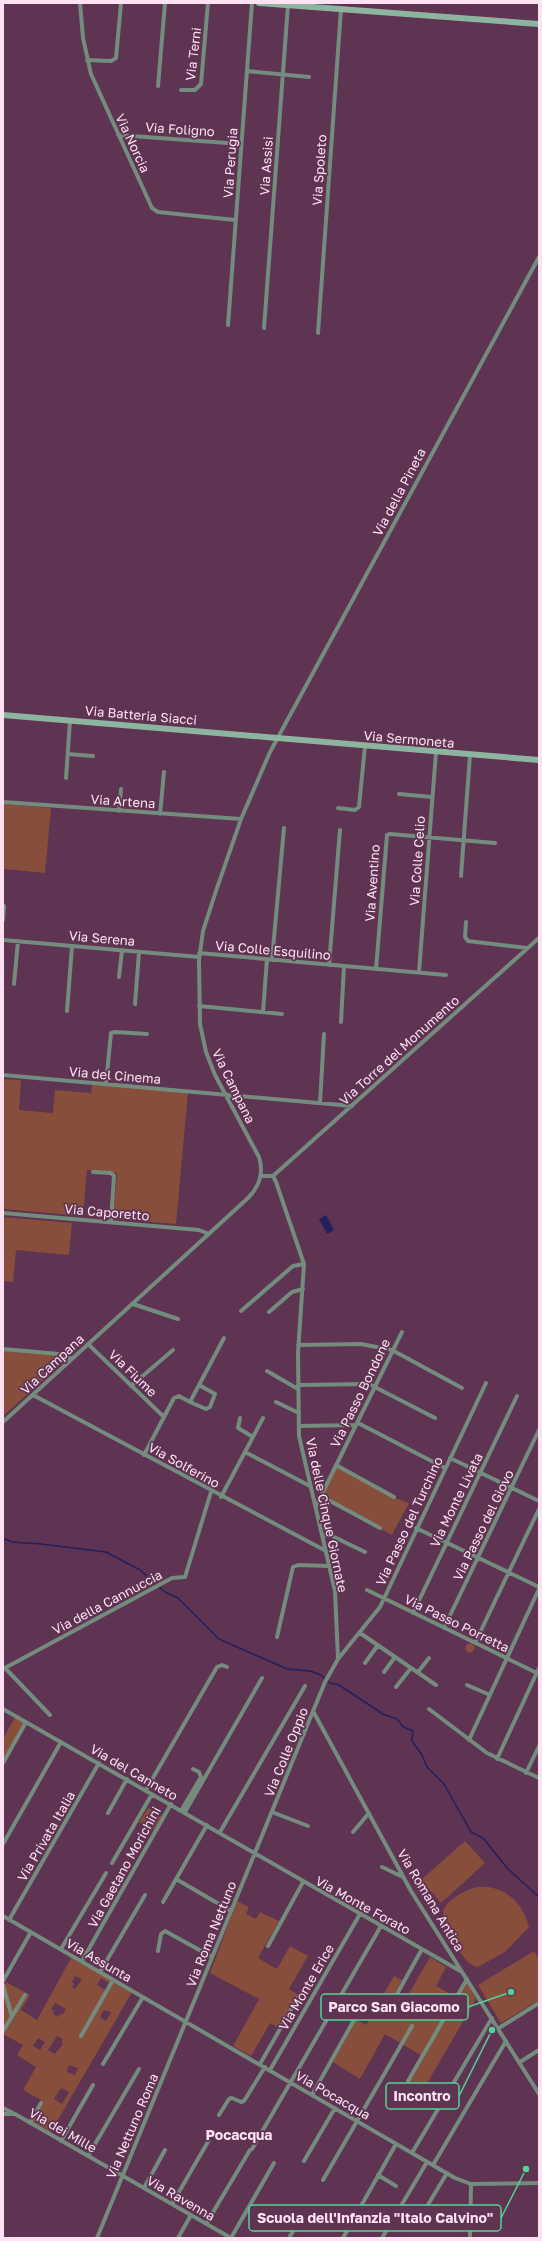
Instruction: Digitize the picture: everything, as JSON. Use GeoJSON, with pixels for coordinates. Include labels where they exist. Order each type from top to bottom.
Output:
{"type":"FeatureCollection","features":[{"type":"Feature","properties":{"kind":"street","name":"Via Norcia"},"geometry":{"type":"LineString","coordinates":[[80,3],[83,38],[87,60],[94,83],[154,211],[235,220]]}},
{"type":"Feature","properties":{"kind":"street"},"geometry":{"type":"LineString","coordinates":[[87,60],[111,62],[116,58],[121,3]]}},
{"type":"Feature","properties":{"kind":"street"},"geometry":{"type":"LineString","coordinates":[[158,86],[165,3]]}},
{"type":"Feature","properties":{"kind":"street","name":"Via Terni"},"geometry":{"type":"LineString","coordinates":[[181,90],[195,90],[201,84],[208,3]]}},
{"type":"Feature","properties":{"kind":"street","name":"Via Perugia"},"geometry":{"type":"LineString","coordinates":[[228,325],[252,3]]}},
{"type":"Feature","properties":{"kind":"street"},"geometry":{"type":"LineString","coordinates":[[259,3],[539,24]]}},
{"type":"Feature","properties":{"kind":"street","name":"Via Assisi"},"geometry":{"type":"LineString","coordinates":[[264,328],[288,5]]}},
{"type":"Feature","properties":{"kind":"street","name":"Via Spoleto"},"geometry":{"type":"LineString","coordinates":[[318,333],[341,9]]}},
{"type":"Feature","properties":{"kind":"street"},"geometry":{"type":"LineString","coordinates":[[247,71],[309,77]]}},
{"type":"Feature","properties":{"kind":"street","name":"Via Foligno"},"geometry":{"type":"LineString","coordinates":[[118,135],[241,144]]}},
{"type":"Feature","properties":{"kind":"street","name":"Via della Pineta"},"geometry":{"type":"LineString","coordinates":[[278,738],[539,256]]}},
{"type":"Feature","properties":{"kind":"street","name":"Via Batteria Siacci"},"geometry":{"type":"LineString","coordinates":[[3,715],[278,738]]}},
{"type":"Feature","properties":{"kind":"street"},"geometry":{"type":"LineString","coordinates":[[66,778],[70,721]]}},
{"type":"Feature","properties":{"kind":"street","name":"Via Sermoneta"},"geometry":{"type":"LineString","coordinates":[[278,738],[539,760]]}},
{"type":"Feature","properties":{"kind":"street","name":"Via Campana"},"geometry":{"type":"LineString","coordinates":[[3,1422],[251,1195],[261,1176],[261,1164],[257,1153],[206,1052],[200,1030],[199,955],[207,918],[241,819],[258,777],[278,738]]}},
{"type":"Feature","properties":{"kind":"street"},"geometry":{"type":"LineString","coordinates":[[338,808],[355,810],[359,807],[365,746]]}},
{"type":"Feature","properties":{"kind":"street","name":"Via Colle Celio"},"geometry":{"type":"LineString","coordinates":[[419,972],[436,752]]}},
{"type":"Feature","properties":{"kind":"street"},"geometry":{"type":"LineString","coordinates":[[68,754],[93,756]]}},
{"type":"Feature","properties":{"kind":"street"},"geometry":{"type":"LineString","coordinates":[[461,876],[470,755]]}},
{"type":"Feature","properties":{"kind":"street"},"geometry":{"type":"LineString","coordinates":[[160,814],[164,772]]}},
{"type":"Feature","properties":{"kind":"street"},"geometry":{"type":"LineString","coordinates":[[119,811],[121,789]]}},
{"type":"Feature","properties":{"kind":"street"},"geometry":{"type":"LineString","coordinates":[[399,794],[432,797]]}},
{"type":"Feature","properties":{"kind":"street","name":"Via Artena"},"geometry":{"type":"LineString","coordinates":[[3,802],[241,819]]}},
{"type":"Feature","properties":{"kind":"street"},"geometry":{"type":"LineString","coordinates":[[263,1012],[284,828]]}},
{"type":"Feature","properties":{"kind":"street"},"geometry":{"type":"LineString","coordinates":[[329,965],[340,830]]}},
{"type":"Feature","properties":{"kind":"street","name":"Via Aventino"},"geometry":{"type":"LineString","coordinates":[[376,969],[386,836],[390,834],[495,842]]}},
{"type":"Feature","properties":{"kind":"street"},"geometry":{"type":"LineString","coordinates":[[3,920],[4,906]]}},
{"type":"Feature","properties":{"kind":"street"},"geometry":{"type":"LineString","coordinates":[[466,922],[465,937],[468,941],[527,948]]}},
{"type":"Feature","properties":{"kind":"street","name":"Via Torre del Monumento"},"geometry":{"type":"LineString","coordinates":[[273,1176],[539,938]]}},
{"type":"Feature","properties":{"kind":"street","name":"Via Serena"},"geometry":{"type":"LineString","coordinates":[[3,940],[139,952],[199,955]]}},
{"type":"Feature","properties":{"kind":"street"},"geometry":{"type":"LineString","coordinates":[[14,984],[18,941]]}},
{"type":"Feature","properties":{"kind":"street"},"geometry":{"type":"LineString","coordinates":[[67,1011],[72,946]]}},
{"type":"Feature","properties":{"kind":"street"},"geometry":{"type":"LineString","coordinates":[[119,977],[122,950]]}},
{"type":"Feature","properties":{"kind":"street"},"geometry":{"type":"LineString","coordinates":[[135,1004],[139,952]]}},
{"type":"Feature","properties":{"kind":"street","name":"Via Colle Esquilino"},"geometry":{"type":"LineString","coordinates":[[199,955],[446,975]]}},
{"type":"Feature","properties":{"kind":"street","name":"Via Colle Esquilino"},"geometry":{"type":"LineString","coordinates":[[340,1022],[344,966]]}},
{"type":"Feature","properties":{"kind":"street"},"geometry":{"type":"LineString","coordinates":[[199,1006],[282,1014]]}},
{"type":"Feature","properties":{"kind":"street"},"geometry":{"type":"LineString","coordinates":[[106,1084],[111,1033],[147,1034]]}},
{"type":"Feature","properties":{"kind":"street"},"geometry":{"type":"LineString","coordinates":[[320,1103],[324,1034]]}},
{"type":"Feature","properties":{"kind":"street","name":"Via del Cinema"},"geometry":{"type":"LineString","coordinates":[[3,1075],[352,1106]]}},
{"type":"Feature","properties":{"kind":"street"},"geometry":{"type":"LineString","coordinates":[[93,1172],[111,1173],[114,1176],[111,1222]]}},
{"type":"Feature","properties":{"kind":"street"},"geometry":{"type":"LineString","coordinates":[[261,1176],[273,1176]]}},
{"type":"Feature","properties":{"kind":"street","name":"Via delle Cinque Giornate"},"geometry":{"type":"LineString","coordinates":[[273,1176],[304,1264],[298,1345],[300,1441],[336,1596],[338,1659]]}},
{"type":"Feature","properties":{"kind":"street","name":"Via Caporetto"},"geometry":{"type":"LineString","coordinates":[[3,1213],[198,1230],[209,1234]]}},
{"type":"Feature","properties":{"kind":"street"},"geometry":{"type":"LineString","coordinates":[[241,1311],[293,1266],[304,1264]]}},
{"type":"Feature","properties":{"kind":"street"},"geometry":{"type":"LineString","coordinates":[[269,1312],[293,1291],[303,1289]]}},
{"type":"Feature","properties":{"kind":"street"},"geometry":{"type":"LineString","coordinates":[[133,1304],[178,1319]]}},
{"type":"Feature","properties":{"kind":"street","name":"Via Passo Bondone"},"geometry":{"type":"LineString","coordinates":[[316,1506],[402,1332]]}},
{"type":"Feature","properties":{"kind":"street"},"geometry":{"type":"LineString","coordinates":[[190,1402],[224,1338]]}},
{"type":"Feature","properties":{"kind":"street","name":"Via Fiume"},"geometry":{"type":"LineString","coordinates":[[88,1344],[164,1417]]}},
{"type":"Feature","properties":{"kind":"street"},"geometry":{"type":"LineString","coordinates":[[298,1345],[363,1344],[392,1350],[462,1388]]}},
{"type":"Feature","properties":{"kind":"street"},"geometry":{"type":"LineString","coordinates":[[3,1349],[59,1354],[72,1359]]}},
{"type":"Feature","properties":{"kind":"street"},"geometry":{"type":"LineString","coordinates":[[131,1386],[173,1350]]}},
{"type":"Feature","properties":{"kind":"street"},"geometry":{"type":"LineString","coordinates":[[267,1371],[298,1387],[363,1383],[375,1386],[436,1418]]}},
{"type":"Feature","properties":{"kind":"street","name":"Via Passo del Turchino"},"geometry":{"type":"LineString","coordinates":[[338,1659],[376,1614],[486,1383]]}},
{"type":"Feature","properties":{"kind":"street"},"geometry":{"type":"LineString","coordinates":[[144,1455],[175,1398],[180,1397],[206,1410],[210,1407],[215,1394],[199,1385]]}},
{"type":"Feature","properties":{"kind":"street","name":"Via Solferino"},"geometry":{"type":"LineString","coordinates":[[33,1395],[211,1492],[326,1551]]}},
{"type":"Feature","properties":{"kind":"street","name":"Via Monte Livata"},"geometry":{"type":"LineString","coordinates":[[413,1613],[517,1396]]}},
{"type":"Feature","properties":{"kind":"street"},"geometry":{"type":"LineString","coordinates":[[276,1402],[299,1413]]}},
{"type":"Feature","properties":{"kind":"street"},"geometry":{"type":"LineString","coordinates":[[240,1418],[238,1428],[253,1437]]}},
{"type":"Feature","properties":{"kind":"street"},"geometry":{"type":"LineString","coordinates":[[221,1497],[263,1418]]}},
{"type":"Feature","properties":{"kind":"street"},"geometry":{"type":"LineString","coordinates":[[299,1426],[357,1424],[445,1468]]}},
{"type":"Feature","properties":{"kind":"street","name":"Via Passo del Giovo"},"geometry":{"type":"LineString","coordinates":[[444,1628],[539,1430]]}},
{"type":"Feature","properties":{"kind":"street"},"geometry":{"type":"LineString","coordinates":[[245,1452],[310,1486]]}},
{"type":"Feature","properties":{"kind":"street"},"geometry":{"type":"LineString","coordinates":[[450,1458],[539,1501]]}},
{"type":"Feature","properties":{"kind":"street"},"geometry":{"type":"LineString","coordinates":[[336,1465],[394,1497]]}},
{"type":"Feature","properties":{"kind":"street","name":"Via della Cannuccia"},"geometry":{"type":"LineString","coordinates":[[4,1669],[173,1578],[182,1578],[187,1575],[211,1492]]}},
{"type":"Feature","properties":{"kind":"street"},"geometry":{"type":"LineString","coordinates":[[321,1496],[380,1528]]}},
{"type":"Feature","properties":{"kind":"street"},"geometry":{"type":"LineString","coordinates":[[475,1643],[539,1509]]}},
{"type":"Feature","properties":{"kind":"street"},"geometry":{"type":"LineString","coordinates":[[416,1528],[509,1572],[539,1588],[469,1740]]}},
{"type":"Feature","properties":{"kind":"street"},"geometry":{"type":"LineString","coordinates":[[322,1535],[332,1536],[365,1552]]}},
{"type":"Feature","properties":{"kind":"street"},"geometry":{"type":"LineString","coordinates":[[277,1638],[293,1567],[298,1565],[329,1566]]}},
{"type":"Feature","properties":{"kind":"street","name":"Via Passo Porretta"},"geometry":{"type":"LineString","coordinates":[[367,1590],[538,1673]]}},
{"type":"Feature","properties":{"kind":"street"},"geometry":{"type":"LineString","coordinates":[[360,1633],[436,1685]]}},
{"type":"Feature","properties":{"kind":"street"},"geometry":{"type":"LineString","coordinates":[[365,1663],[378,1645]]}},
{"type":"Feature","properties":{"kind":"street"},"geometry":{"type":"LineString","coordinates":[[384,1672],[395,1657]]}},
{"type":"Feature","properties":{"kind":"street"},"geometry":{"type":"LineString","coordinates":[[418,1672],[428,1658]]}},
{"type":"Feature","properties":{"kind":"street","name":"Via Colle Oppio"},"geometry":{"type":"LineString","coordinates":[[255,1855],[325,1682],[338,1659]]}},
{"type":"Feature","properties":{"kind":"street"},"geometry":{"type":"LineString","coordinates":[[146,1790],[217,1668],[222,1665],[227,1668]]}},
{"type":"Feature","properties":{"kind":"street"},"geometry":{"type":"LineString","coordinates":[[396,1688],[411,1668]]}},
{"type":"Feature","properties":{"kind":"street"},"geometry":{"type":"LineString","coordinates":[[497,1759],[539,1668]]}},
{"type":"Feature","properties":{"kind":"street"},"geometry":{"type":"LineString","coordinates":[[4,1669],[50,1715]]}},
{"type":"Feature","properties":{"kind":"street"},"geometry":{"type":"LineString","coordinates":[[183,1812],[262,1678]]}},
{"type":"Feature","properties":{"kind":"street"},"geometry":{"type":"LineString","coordinates":[[467,1685],[490,1695]]}},
{"type":"Feature","properties":{"kind":"street"},"geometry":{"type":"LineString","coordinates":[[220,1832],[305,1686]]}},
{"type":"Feature","properties":{"kind":"street","name":"Via del Canneto"},"geometry":{"type":"LineString","coordinates":[[3,1709],[220,1832],[255,1855]]}},
{"type":"Feature","properties":{"kind":"street"},"geometry":{"type":"LineString","coordinates":[[429,1709],[469,1740],[497,1759],[539,1778]]}},
{"type":"Feature","properties":{"kind":"street","name":"Via Romana Antica"},"geometry":{"type":"LineString","coordinates":[[313,1711],[403,1877],[539,2094]]}},
{"type":"Feature","properties":{"kind":"street"},"geometry":{"type":"LineString","coordinates":[[3,1763],[26,1722]]}},
{"type":"Feature","properties":{"kind":"street"},"geometry":{"type":"LineString","coordinates":[[3,1844],[61,1742]]}},
{"type":"Feature","properties":{"kind":"street"},"geometry":{"type":"LineString","coordinates":[[526,1773],[539,1746]]}},
{"type":"Feature","properties":{"kind":"street","name":"Via Privata Italia"},"geometry":{"type":"LineString","coordinates":[[9,1920],[99,1763]]}},
{"type":"Feature","properties":{"kind":"street"},"geometry":{"type":"LineString","coordinates":[[183,1812],[200,1777],[199,1772],[193,1769]]}},
{"type":"Feature","properties":{"kind":"street"},"geometry":{"type":"LineString","coordinates":[[108,1813],[127,1779]]}},
{"type":"Feature","properties":{"kind":"street"},"geometry":{"type":"LineString","coordinates":[[112,1863],[152,1794]]}},
{"type":"Feature","properties":{"kind":"street","name":"Via Gaetano Morichini"},"geometry":{"type":"LineString","coordinates":[[82,1961],[171,1804]]}},
{"type":"Feature","properties":{"kind":"street"},"geometry":{"type":"LineString","coordinates":[[272,1812],[308,1826]]}},
{"type":"Feature","properties":{"kind":"street"},"geometry":{"type":"LineString","coordinates":[[353,1832],[369,1813]]}},
{"type":"Feature","properties":{"kind":"street"},"geometry":{"type":"LineString","coordinates":[[163,1902],[207,1825]]}},
{"type":"Feature","properties":{"kind":"street","name":"Via Monte Forato"},"geometry":{"type":"LineString","coordinates":[[255,1855],[462,1972]]}},
{"type":"Feature","properties":{"kind":"street","name":"Via Roma Nettuno"},"geometry":{"type":"LineString","coordinates":[[186,2021],[255,1855]]}},
{"type":"Feature","properties":{"kind":"street"},"geometry":{"type":"LineString","coordinates":[[382,1867],[403,1877]]}},
{"type":"Feature","properties":{"kind":"street"},"geometry":{"type":"LineString","coordinates":[[61,1949],[106,1874]]}},
{"type":"Feature","properties":{"kind":"street"},"geometry":{"type":"LineString","coordinates":[[176,1879],[231,1911]]}},
{"type":"Feature","properties":{"kind":"street"},"geometry":{"type":"LineString","coordinates":[[268,1946],[303,1882]]}},
{"type":"Feature","properties":{"kind":"street"},"geometry":{"type":"LineString","coordinates":[[100,1972],[146,1895]]}},
{"type":"Feature","properties":{"kind":"street","name":"Via Monte Erice"},"geometry":{"type":"LineString","coordinates":[[270,2070],[360,1914]]}},
{"type":"Feature","properties":{"kind":"street","name":"Via Assunta"},"geometry":{"type":"LineString","coordinates":[[3,1916],[186,2021]]}},
{"type":"Feature","properties":{"kind":"street"},"geometry":{"type":"LineString","coordinates":[[206,2224],[292,2083],[381,1926]]}},
{"type":"Feature","properties":{"kind":"street"},"geometry":{"type":"LineString","coordinates":[[158,1951],[161,1934],[165,1931],[212,1957]]}},
{"type":"Feature","properties":{"kind":"street"},"geometry":{"type":"LineString","coordinates":[[3,1982],[31,1932]]}},
{"type":"Feature","properties":{"kind":"street"},"geometry":{"type":"LineString","coordinates":[[387,2012],[422,1949]]}},
{"type":"Feature","properties":{"kind":"street"},"geometry":{"type":"LineString","coordinates":[[408,2081],[467,1979]]}},
{"type":"Feature","properties":{"kind":"street"},"geometry":{"type":"LineString","coordinates":[[81,2036],[113,1980]]}},
{"type":"Feature","properties":{"kind":"street"},"geometry":{"type":"LineString","coordinates":[[3,1985],[12,2017]]}},
{"type":"Feature","properties":{"kind":"street"},"geometry":{"type":"LineString","coordinates":[[3,2031],[25,1995]]}},
{"type":"Feature","properties":{"kind":"street"},"geometry":{"type":"LineString","coordinates":[[312,2095],[368,1995]]}},
{"type":"Feature","properties":{"kind":"street"},"geometry":{"type":"LineString","coordinates":[[260,2064],[299,1996]]}},
{"type":"Feature","properties":{"kind":"street"},"geometry":{"type":"LineString","coordinates":[[103,2064],[144,1997]]}},
{"type":"Feature","properties":{"kind":"street"},"geometry":{"type":"LineString","coordinates":[[498,2028],[539,2003]]}},
{"type":"Feature","properties":{"kind":"street"},"geometry":{"type":"LineString","coordinates":[[412,2153],[492,2018]]}},
{"type":"Feature","properties":{"kind":"street","name":"Via Pocacqua"},"geometry":{"type":"LineString","coordinates":[[186,2021],[427,2162],[471,2184]]}},
{"type":"Feature","properties":{"kind":"street","name":"Via Nettuno Roma"},"geometry":{"type":"LineString","coordinates":[[97,2238],[121,2176],[186,2021]]}},
{"type":"Feature","properties":{"kind":"street"},"geometry":{"type":"LineString","coordinates":[[323,2180],[412,2026]]}},
{"type":"Feature","properties":{"kind":"street"},"geometry":{"type":"LineString","coordinates":[[433,2165],[506,2041]]}},
{"type":"Feature","properties":{"kind":"street"},"geometry":{"type":"LineString","coordinates":[[520,2062],[539,2050]]}},
{"type":"Feature","properties":{"kind":"street"},"geometry":{"type":"LineString","coordinates":[[219,2115],[230,2098],[240,2102],[244,2101],[265,2067]]}},
{"type":"Feature","properties":{"kind":"street"},"geometry":{"type":"LineString","coordinates":[[88,2156],[139,2069]]}},
{"type":"Feature","properties":{"kind":"street"},"geometry":{"type":"LineString","coordinates":[[61,2141],[93,2085]]}},
{"type":"Feature","properties":{"kind":"street"},"geometry":{"type":"LineString","coordinates":[[30,2123],[41,2103]]}},
{"type":"Feature","properties":{"kind":"street","name":"Via dei Mille"},"geometry":{"type":"LineString","coordinates":[[3,2108],[121,2176]]}},
{"type":"Feature","properties":{"kind":"street"},"geometry":{"type":"LineString","coordinates":[[304,2161],[335,2108]]}},
{"type":"Feature","properties":{"kind":"street","name":"Via dei Mille"},"geometry":{"type":"LineString","coordinates":[[3,2114],[15,2114]]}},
{"type":"Feature","properties":{"kind":"street"},"geometry":{"type":"LineString","coordinates":[[172,2204],[209,2140]]}},
{"type":"Feature","properties":{"kind":"street"},"geometry":{"type":"LineString","coordinates":[[343,2238],[396,2144]]}},
{"type":"Feature","properties":{"kind":"street"},"geometry":{"type":"LineString","coordinates":[[144,2188],[166,2150]]}},
{"type":"Feature","properties":{"kind":"street"},"geometry":{"type":"LineString","coordinates":[[382,2238],[427,2162]]}},
{"type":"Feature","properties":{"kind":"street"},"geometry":{"type":"LineString","coordinates":[[231,2238],[274,2163]]}},
{"type":"Feature","properties":{"kind":"street"},"geometry":{"type":"LineString","coordinates":[[420,2218],[447,2173]]}},
{"type":"Feature","properties":{"kind":"street"},"geometry":{"type":"LineString","coordinates":[[378,2175],[396,2186]]}},
{"type":"Feature","properties":{"kind":"street","name":"Via Ravenna"},"geometry":{"type":"LineString","coordinates":[[121,2176],[231,2238]]}},
{"type":"Feature","properties":{"kind":"street"},"geometry":{"type":"LineString","coordinates":[[470,2238],[471,2184],[539,2183]]}},
{"type":"Feature","properties":{"kind":"street"},"geometry":{"type":"LineString","coordinates":[[289,2238],[304,2211]]}},
{"type":"Feature","properties":{"kind":"street"},"geometry":{"type":"LineString","coordinates":[[178,2238],[191,2215]]}},
{"type":"Feature","properties":{"kind":"shaded area"},"geometry":{"type":"Polygon","coordinates":[[[3,804],[51,808],[45,873],[3,869],[3,804]]]}},
{"type":"Feature","properties":{"kind":"shaded area"},"geometry":{"type":"Polygon","coordinates":[[[3,1079],[21,1080],[19,1110],[53,1113],[55,1090],[91,1093],[92,1084],[188,1092],[176,1224],[113,1219],[117,1173],[87,1170],[83,1216],[3,1209],[3,1079]]]}},
{"type":"Feature","properties":{"kind":"shaded area"},"geometry":{"type":"Polygon","coordinates":[[[326,1215],[334,1230],[327,1234],[319,1219],[326,1215]]]}},
{"type":"Feature","properties":{"kind":"shaded area"},"geometry":{"type":"Polygon","coordinates":[[[3,1217],[72,1223],[69,1255],[16,1250],[13,1282],[3,1281],[3,1217]]]}},
{"type":"Feature","properties":{"kind":"shaded area"},"geometry":{"type":"Polygon","coordinates":[[[3,1350],[58,1355],[64,1358],[62,1363],[3,1416],[3,1350]]]}},
{"type":"Feature","properties":{"kind":"shaded area"},"geometry":{"type":"Polygon","coordinates":[[[337,1467],[395,1498],[409,1503],[392,1535],[381,1529],[382,1527],[322,1495],[337,1467]]]}},
{"type":"Feature","properties":{"kind":"shaded area"},"geometry":{"type":"Polygon","coordinates":[[[470,1643],[475,1648],[470,1653],[465,1648],[470,1643]]]}},
{"type":"Feature","properties":{"kind":"shaded area"},"geometry":{"type":"Polygon","coordinates":[[[15,1717],[24,1722],[3,1759],[3,1739],[15,1717]]]}},
{"type":"Feature","properties":{"kind":"shaded area"},"geometry":{"type":"Polygon","coordinates":[[[148,1808],[162,1816],[153,1830],[139,1822],[148,1808]]]}},
{"type":"Feature","properties":{"kind":"shaded area"},"geometry":{"type":"Polygon","coordinates":[[[465,1841],[485,1863],[441,1903],[421,1880],[465,1841]]]}},
{"type":"Feature","properties":{"kind":"shaded area"},"geometry":{"type":"Polygon","coordinates":[[[478,1887],[496,1889],[511,1897],[522,1910],[529,1927],[505,1952],[478,1967],[472,1965],[460,1953],[447,1926],[443,1912],[452,1899],[468,1890],[478,1887]]]}},
{"type":"Feature","properties":{"kind":"shaded area"},"geometry":{"type":"Polygon","coordinates":[[[237,1901],[249,1907],[246,1914],[256,1919],[260,1912],[279,1921],[258,1958],[277,1969],[290,1946],[308,1956],[289,1989],[298,1995],[279,2028],[270,2023],[251,2056],[233,2046],[259,1999],[210,1973],[237,1901]]]}},
{"type":"Feature","properties":{"kind":"shaded area"},"geometry":{"type":"Polygon","coordinates":[[[534,1951],[539,1959],[539,2000],[501,2023],[478,1985],[534,1951]]]}},
{"type":"Feature","properties":{"kind":"shaded area"},"geometry":{"type":"Polygon","coordinates":[[[430,1957],[446,1967],[436,1986],[458,1998],[467,1983],[476,1999],[414,2106],[400,2098],[424,2057],[385,2034],[360,2079],[333,2062],[356,2020],[366,2025],[394,1976],[402,1980],[385,2012],[395,2018],[430,1957]]]}},
{"type":"Feature","properties":{"kind":"shaded area"},"geometry":{"type":"Polygon","coordinates":[[[71,1958],[132,1992],[51,2132],[30,2120],[41,2100],[23,2090],[36,2067],[17,2055],[23,2045],[3,2034],[3,1986],[6,1982],[30,1995],[21,2010],[37,2020],[71,1958]],[[75,1976],[72,1982],[74,1984],[72,1987],[75,1989],[82,1979],[75,1976]],[[101,1978],[97,1985],[105,1990],[109,1983],[101,1978]],[[55,2003],[51,2009],[54,2011],[53,2014],[58,2017],[60,2014],[62,2015],[66,2009],[55,2003]],[[104,2010],[100,2017],[106,2021],[111,2012],[104,2010]],[[57,2036],[48,2050],[55,2054],[63,2044],[61,2043],[63,2039],[57,2036]],[[38,2038],[33,2046],[40,2050],[45,2042],[38,2038]],[[69,2065],[67,2072],[75,2075],[78,2068],[69,2065]],[[61,2088],[54,2099],[62,2104],[69,2092],[61,2088]]]}},
{"type":"Feature","properties":{"kind":"waterway"},"geometry":{"type":"LineString","coordinates":[[3,1538],[12,1542],[106,1552],[140,1570],[165,1592],[178,1598],[219,1639],[287,1669],[310,1671],[321,1675],[330,1683],[339,1685],[383,1714],[397,1719],[403,1727],[413,1731],[412,1741],[422,1755],[427,1767],[444,1784],[471,1832],[483,1838],[508,1869],[539,1897]]}},
{"type":"Feature","properties":{"kind":"place","name":"Parco San Giacomo"},"geometry":{"type":"Point","coordinates":[511,1992]}},
{"type":"Feature","properties":{"kind":"place","name":"Incontro"},"geometry":{"type":"Point","coordinates":[492,2030]}},
{"type":"Feature","properties":{"kind":"place","name":"Scuola dell'Infanzia \"Italo Calvino\""},"geometry":{"type":"Point","coordinates":[526,2169]}},
{"type":"Feature","properties":{"kind":"district","name":"Pocacqua"},"geometry":{"type":"Point","coordinates":[239,2135]}}]}
